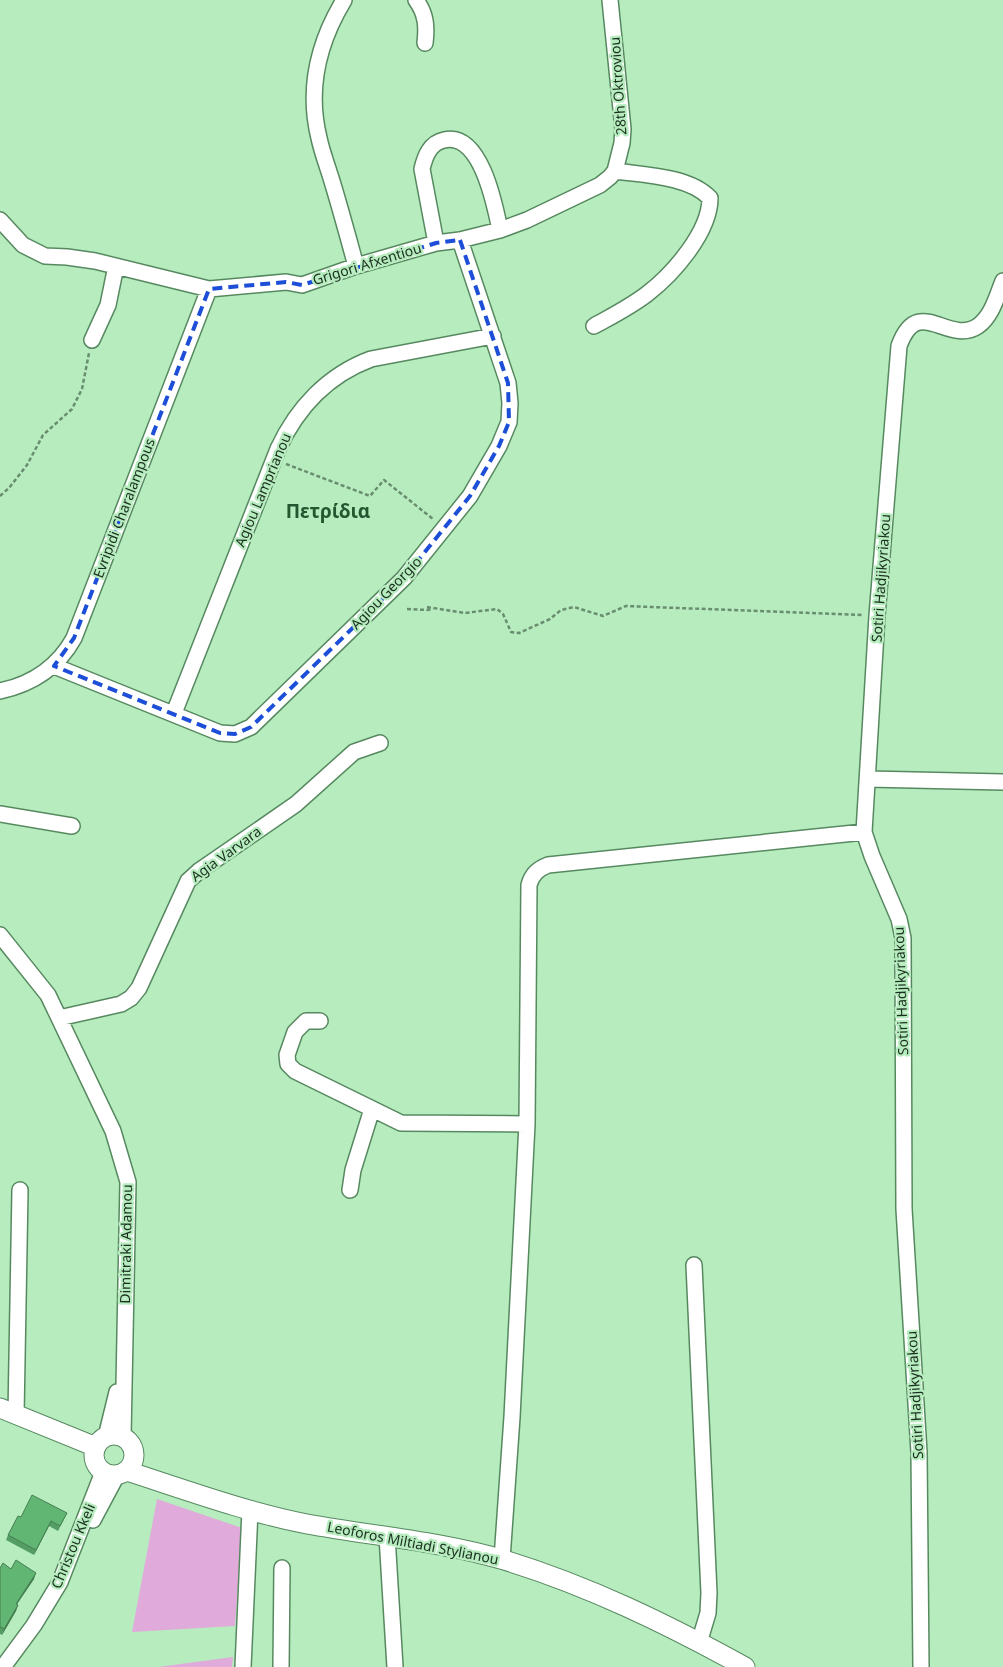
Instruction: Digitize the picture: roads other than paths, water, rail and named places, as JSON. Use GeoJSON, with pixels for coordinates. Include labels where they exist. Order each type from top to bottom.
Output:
{"type":"FeatureCollection","features":[{"type":"Feature","properties":{"kind":"main road","name":"Leoforos Miltiadi Stylianou"},"geometry":{"type":"LineString","coordinates":[[12,1414],[201,1494],[250,1510],[309,1524],[387,1536],[502,1559],[589,1589],[745,1667]]}},
{"type":"Feature","properties":{"kind":"street"},"geometry":{"type":"LineString","coordinates":[[344,0],[326,34],[317,63],[314,107],[319,139],[356,266]]}},
{"type":"Feature","properties":{"kind":"street"},"geometry":{"type":"LineString","coordinates":[[416,0],[426,18],[425,44]]}},
{"type":"Feature","properties":{"kind":"street","name":"28th Oktroviou"},"geometry":{"type":"LineString","coordinates":[[610,0],[623,129],[620,153],[615,171]]}},
{"type":"Feature","properties":{"kind":"street"},"geometry":{"type":"LineString","coordinates":[[436,243],[422,169],[424,159],[432,146],[444,140],[449,139],[463,144],[475,155],[489,182],[500,230]]}},
{"type":"Feature","properties":{"kind":"street"},"geometry":{"type":"LineString","coordinates":[[594,326],[621,312],[647,294],[670,273],[691,247],[707,218],[710,206],[710,198],[704,191],[692,186],[678,181],[615,171]]}},
{"type":"Feature","properties":{"kind":"street","name":"Grigori Afxentiou"},"geometry":{"type":"LineString","coordinates":[[0,220],[23,246],[45,256],[67,256],[209,289],[286,282],[302,285],[356,266],[436,243],[460,240],[500,230],[527,220],[590,190],[610,177],[615,171]]}},
{"type":"Feature","properties":{"kind":"street","name":"Agiou Georgio"},"geometry":{"type":"LineString","coordinates":[[54,666],[220,733],[235,734],[251,727],[404,578],[470,496],[488,467],[509,422],[508,383],[460,240]]}},
{"type":"Feature","properties":{"kind":"street"},"geometry":{"type":"LineString","coordinates":[[92,340],[108,305],[116,266]]}},
{"type":"Feature","properties":{"kind":"street","name":"Sotiri Hadjikyriakou"},"geometry":{"type":"LineString","coordinates":[[920,1667],[919,1452],[904,1209],[903,938],[899,919],[869,850],[864,832],[877,616],[899,346],[903,334],[910,325],[919,322],[928,322],[959,330],[968,330],[978,326],[991,310],[1003,282]]}},
{"type":"Feature","properties":{"kind":"street","name":"Evripidi Charalampous"},"geometry":{"type":"LineString","coordinates":[[0,691],[28,682],[54,666],[74,638],[209,289]]}},
{"type":"Feature","properties":{"kind":"street","name":"Agiou Lamprianou"},"geometry":{"type":"LineString","coordinates":[[174,713],[273,460],[286,431],[299,412],[337,376],[355,365],[371,359],[493,336]]}},
{"type":"Feature","properties":{"kind":"street","name":"Agia Varvara"},"geometry":{"type":"LineString","coordinates":[[59,1018],[121,1004],[131,998],[139,988],[188,881],[199,871],[296,804],[354,752],[380,743]]}},
{"type":"Feature","properties":{"kind":"street"},"geometry":{"type":"LineString","coordinates":[[868,779],[1003,782]]}},
{"type":"Feature","properties":{"kind":"street"},"geometry":{"type":"LineString","coordinates":[[0,814],[72,826]]}},
{"type":"Feature","properties":{"kind":"street"},"geometry":{"type":"LineString","coordinates":[[502,1559],[512,1417],[527,1124],[529,885],[531,879],[540,868],[548,865],[864,832]]}},
{"type":"Feature","properties":{"kind":"street","name":"Dimitraki Adamou"},"geometry":{"type":"LineString","coordinates":[[0,935],[48,995],[113,1131],[128,1182],[124,1364],[114,1456]]}},
{"type":"Feature","properties":{"kind":"street"},"geometry":{"type":"LineString","coordinates":[[320,1021],[306,1022],[295,1032],[287,1055],[288,1064],[295,1071],[401,1123],[527,1124]]}},
{"type":"Feature","properties":{"kind":"street"},"geometry":{"type":"LineString","coordinates":[[350,1190],[352,1170],[372,1109]]}},
{"type":"Feature","properties":{"kind":"street"},"geometry":{"type":"LineString","coordinates":[[12,1414],[20,1190]]}},
{"type":"Feature","properties":{"kind":"street"},"geometry":{"type":"LineString","coordinates":[[694,1266],[709,1593],[708,1614],[699,1643]]}},
{"type":"Feature","properties":{"kind":"street","name":"Christou Kkeli"},"geometry":{"type":"LineString","coordinates":[[3,1667],[34,1626],[60,1582],[114,1456]]}},
{"type":"Feature","properties":{"kind":"street"},"geometry":{"type":"LineString","coordinates":[[243,1667],[250,1510]]}},
{"type":"Feature","properties":{"kind":"street"},"geometry":{"type":"LineString","coordinates":[[387,1536],[395,1667]]}},
{"type":"Feature","properties":{"kind":"street"},"geometry":{"type":"LineString","coordinates":[[281,1667],[282,1568]]}},
{"type":"Feature","properties":{"kind":"district","name":"Πετρίδια"},"geometry":{"type":"Point","coordinates":[328,511]}}]}
